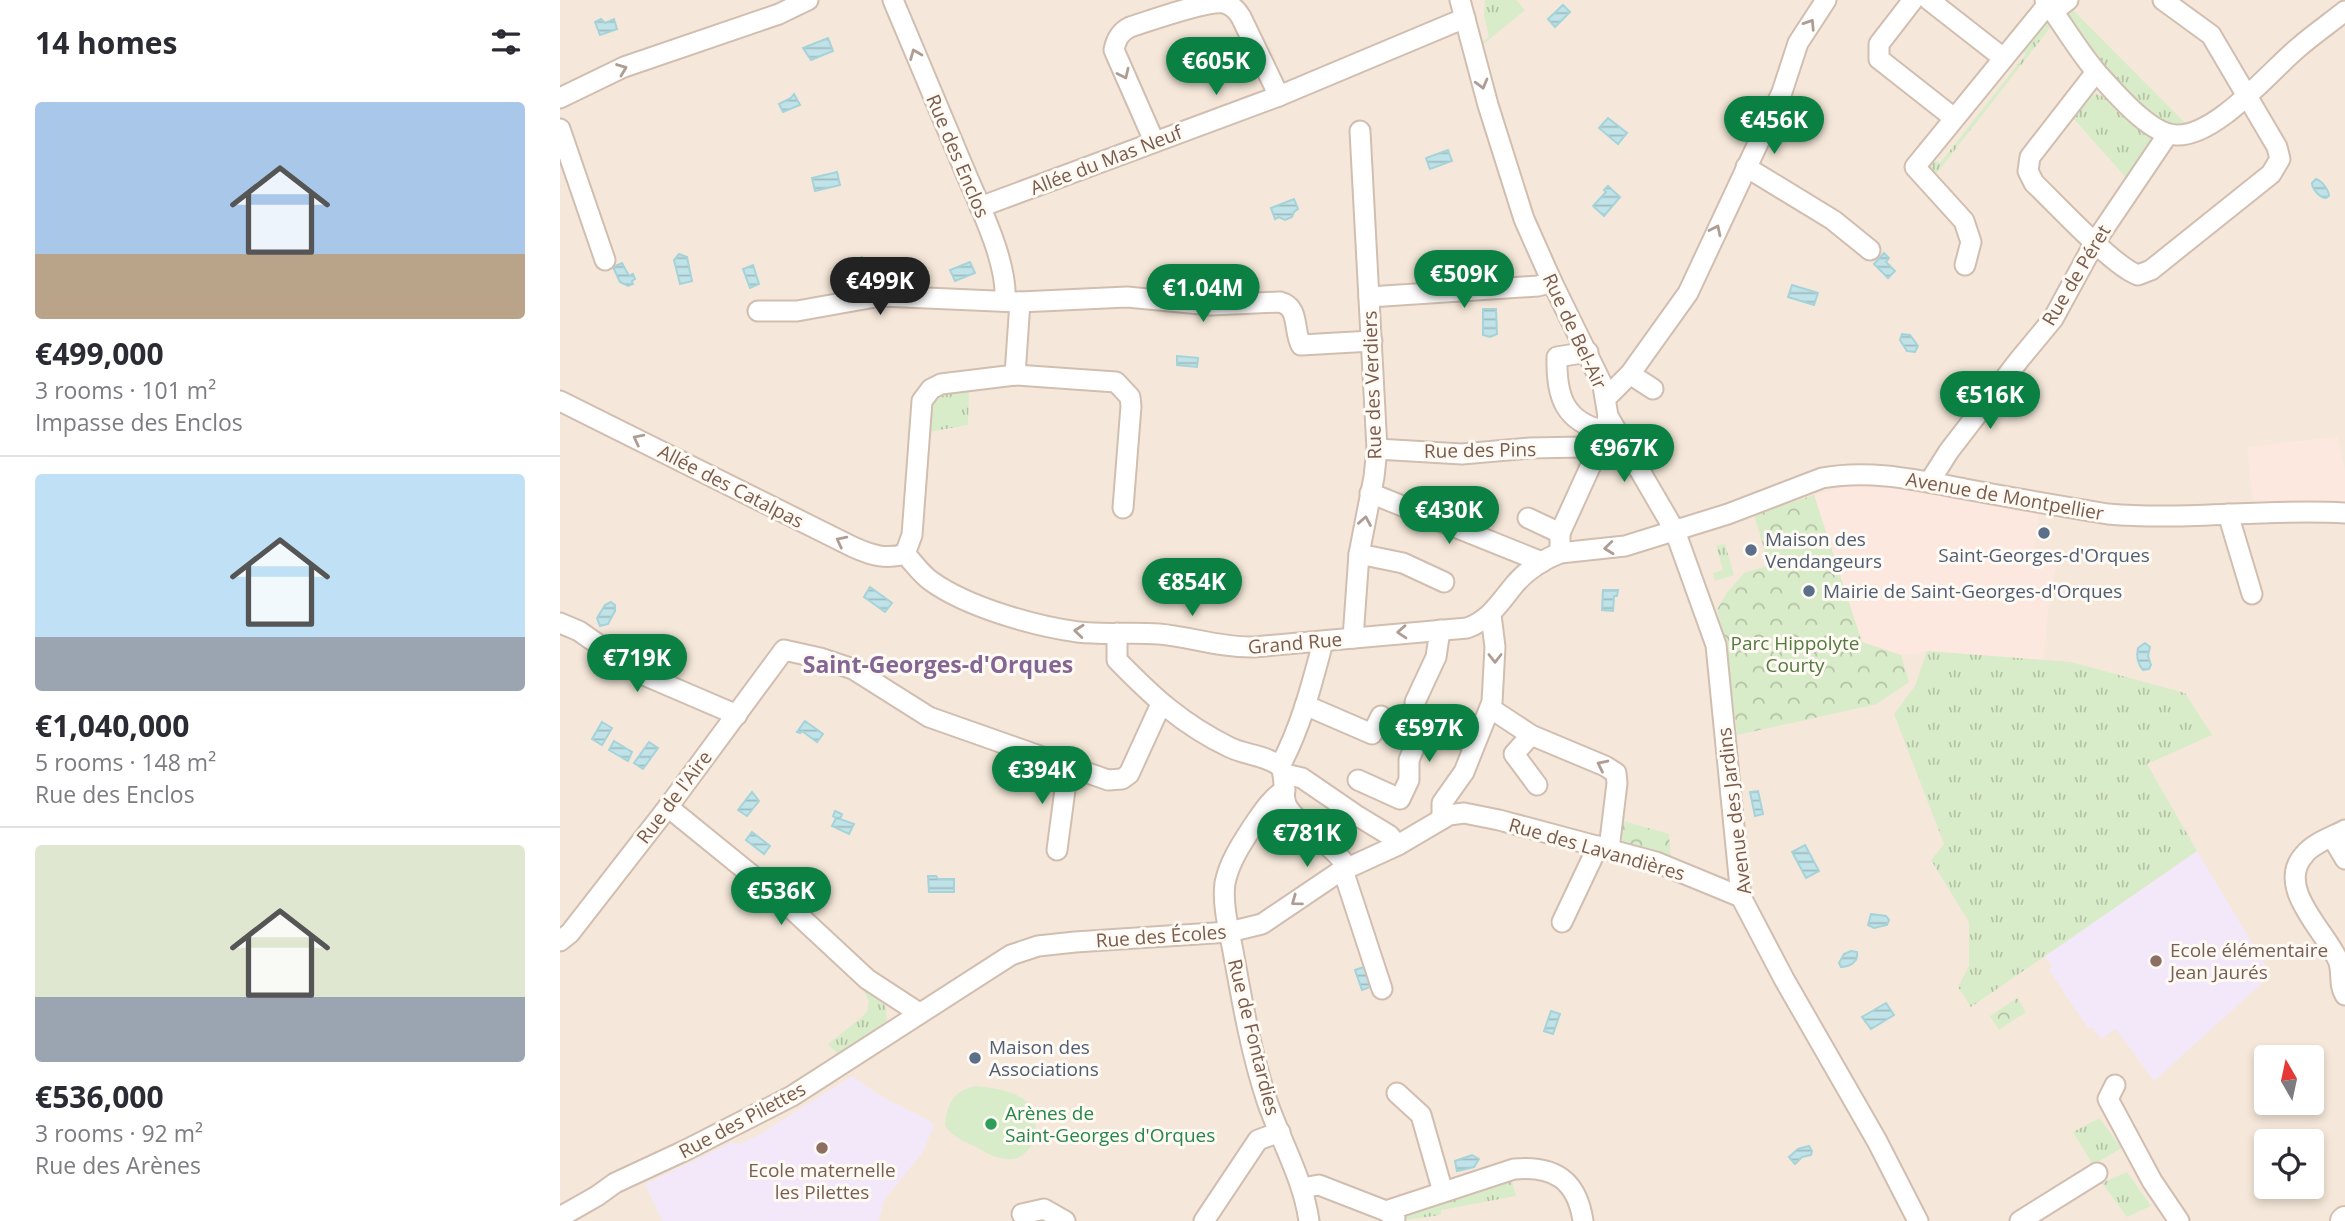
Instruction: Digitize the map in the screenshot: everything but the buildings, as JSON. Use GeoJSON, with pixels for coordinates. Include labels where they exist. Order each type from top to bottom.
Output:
{"type":"FeatureCollection","features":[{"type":"Feature","properties":{"kind":"street"},"geometry":{"type":"LineString","coordinates":[[560,98],[624,67],[793,9],[808,0]]}},
{"type":"Feature","properties":{"kind":"street","name":"Rue des Enclos"},"geometry":{"type":"LineString","coordinates":[[893,0],[980,207],[1002,267],[1012,301],[1016,374]]}},
{"type":"Feature","properties":{"kind":"street"},"geometry":{"type":"LineString","coordinates":[[1551,557],[1591,465],[1604,421],[1630,374],[1688,293],[1782,92],[1798,43],[1826,0]]}},
{"type":"Feature","properties":{"kind":"street"},"geometry":{"type":"LineString","coordinates":[[1913,0],[1879,44],[1879,58],[1954,118]]}},
{"type":"Feature","properties":{"kind":"street"},"geometry":{"type":"LineString","coordinates":[[1929,0],[2002,57]]}},
{"type":"Feature","properties":{"kind":"street"},"geometry":{"type":"LineString","coordinates":[[2096,72],[2030,157],[2030,178],[2095,242],[2138,275],[2146,273],[2271,174],[2279,164],[2280,154],[2211,36],[2163,0]]}},
{"type":"Feature","properties":{"kind":"street"},"geometry":{"type":"LineString","coordinates":[[1154,141],[1114,50],[1118,37],[1130,26],[1213,3],[1228,4],[1241,17],[1279,96]]}},
{"type":"Feature","properties":{"kind":"street"},"geometry":{"type":"LineString","coordinates":[[1965,265],[1971,242],[1964,221],[1915,167],[2002,57],[2053,4],[2096,72],[2144,121],[2168,134],[2176,135],[2213,124],[2299,47],[2345,11]]}},
{"type":"Feature","properties":{"kind":"street","name":"Allée du Mas Neuf"},"geometry":{"type":"LineString","coordinates":[[980,207],[1279,96],[1463,9]]}},
{"type":"Feature","properties":{"kind":"street","name":"Rue de Bel-Air"},"geometry":{"type":"LineString","coordinates":[[1463,9],[1488,104],[1524,219],[1588,352],[1604,421],[1675,531]]}},
{"type":"Feature","properties":{"kind":"street"},"geometry":{"type":"LineString","coordinates":[[560,129],[605,260]]}},
{"type":"Feature","properties":{"kind":"street","name":"Rue des Verdiers"},"geometry":{"type":"LineString","coordinates":[[1353,638],[1359,554],[1377,449],[1360,131]]}},
{"type":"Feature","properties":{"kind":"street","name":"Rue de Péret"},"geometry":{"type":"LineString","coordinates":[[1930,481],[2019,360],[2053,319],[2095,242],[2168,134]]}},
{"type":"Feature","properties":{"kind":"street"},"geometry":{"type":"LineString","coordinates":[[1746,167],[1833,220],[1870,250]]}},
{"type":"Feature","properties":{"kind":"street"},"geometry":{"type":"LineString","coordinates":[[1369,297],[1538,286],[1552,282]]}},
{"type":"Feature","properties":{"kind":"street"},"geometry":{"type":"LineString","coordinates":[[758,311],[797,312],[881,296],[1012,301],[1127,297],[1211,305],[1280,302],[1293,310],[1301,345],[1372,341]]}},
{"type":"Feature","properties":{"kind":"street"},"geometry":{"type":"LineString","coordinates":[[1588,352],[1557,357],[1560,396],[1566,409],[1587,427],[1604,421]]}},
{"type":"Feature","properties":{"kind":"street"},"geometry":{"type":"LineString","coordinates":[[905,554],[912,535],[921,410],[924,397],[940,384],[1016,374],[1116,382],[1130,397],[1123,508]]}},
{"type":"Feature","properties":{"kind":"street"},"geometry":{"type":"LineString","coordinates":[[1630,374],[1653,389]]}},
{"type":"Feature","properties":{"kind":"street","name":"Allée des Catalpas"},"geometry":{"type":"LineString","coordinates":[[560,401],[853,547],[873,555],[891,558],[905,554]]}},
{"type":"Feature","properties":{"kind":"street","name":"Rue des Pins"},"geometry":{"type":"LineString","coordinates":[[1377,449],[1462,454],[1530,448],[1569,449],[1583,447],[1604,421]]}},
{"type":"Feature","properties":{"kind":"street","name":"Avenue de Montpellier"},"geometry":{"type":"LineString","coordinates":[[1675,531],[1822,478],[1849,474],[1930,481],[2108,514],[2138,517],[2314,511],[2345,513]]}},
{"type":"Feature","properties":{"kind":"street"},"geometry":{"type":"LineString","coordinates":[[1370,493],[1551,557],[1625,546],[1675,531]]}},
{"type":"Feature","properties":{"kind":"street"},"geometry":{"type":"LineString","coordinates":[[2228,514],[2252,594]]}},
{"type":"Feature","properties":{"kind":"street"},"geometry":{"type":"LineString","coordinates":[[1528,518],[1560,533]]}},
{"type":"Feature","properties":{"kind":"street","name":"Avenue des Jardins"},"geometry":{"type":"LineString","coordinates":[[1675,531],[1716,645],[1741,897],[1784,979],[1877,1141],[1918,1221]]}},
{"type":"Feature","properties":{"kind":"street","name":"Grand Rue"},"geometry":{"type":"LineString","coordinates":[[905,554],[929,580],[1009,617],[1079,632],[1183,636],[1235,647],[1323,642],[1467,628],[1491,615],[1517,581],[1551,557]]}},
{"type":"Feature","properties":{"kind":"street"},"geometry":{"type":"LineString","coordinates":[[1359,554],[1403,563],[1444,582]]}},
{"type":"Feature","properties":{"kind":"street"},"geometry":{"type":"LineString","coordinates":[[1445,817],[1442,803],[1464,772],[1491,705],[1495,647],[1491,615]]}},
{"type":"Feature","properties":{"kind":"street"},"geometry":{"type":"LineString","coordinates":[[560,623],[579,631],[639,674],[737,715]]}},
{"type":"Feature","properties":{"kind":"street"},"geometry":{"type":"LineString","coordinates":[[1415,702],[1436,657],[1440,629]]}},
{"type":"Feature","properties":{"kind":"street"},"geometry":{"type":"LineString","coordinates":[[1117,634],[1117,660],[1161,704],[1230,747],[1273,761],[1283,782],[1287,807],[1312,835],[1340,856],[1382,989]]}},
{"type":"Feature","properties":{"kind":"street","name":"Rue de Fontardies"},"geometry":{"type":"LineString","coordinates":[[1309,1221],[1303,1188],[1267,1101],[1243,1003],[1229,932],[1226,882],[1235,856],[1262,813],[1278,794],[1283,782],[1290,746],[1323,642]]}},
{"type":"Feature","properties":{"kind":"street","name":"Rue de l'Aire"},"geometry":{"type":"LineString","coordinates":[[560,941],[570,933],[668,807],[784,650],[853,669],[929,717],[1068,767]]}},
{"type":"Feature","properties":{"kind":"street"},"geometry":{"type":"LineString","coordinates":[[1057,850],[1068,767],[1108,780],[1127,777],[1161,704]]}},
{"type":"Feature","properties":{"kind":"street"},"geometry":{"type":"LineString","coordinates":[[1305,705],[1373,732]]}},
{"type":"Feature","properties":{"kind":"street"},"geometry":{"type":"LineString","coordinates":[[1491,705],[1531,736],[1605,766],[1616,774],[1617,783],[1604,847],[1562,922]]}},
{"type":"Feature","properties":{"kind":"street"},"geometry":{"type":"LineString","coordinates":[[1358,780],[1400,799],[1409,780],[1409,760],[1416,732],[1427,737],[1436,731],[1474,743]]}},
{"type":"Feature","properties":{"kind":"street"},"geometry":{"type":"LineString","coordinates":[[1531,736],[1514,754],[1537,785]]}},
{"type":"Feature","properties":{"kind":"street"},"geometry":{"type":"LineString","coordinates":[[1283,782],[1302,778],[1390,835],[1398,845]]}},
{"type":"Feature","properties":{"kind":"street"},"geometry":{"type":"LineString","coordinates":[[668,807],[780,898],[867,979],[919,1013]]}},
{"type":"Feature","properties":{"kind":"street","name":"Rue des Lavandières"},"geometry":{"type":"LineString","coordinates":[[1445,817],[1476,815],[1604,847],[1656,862],[1741,897]]}},
{"type":"Feature","properties":{"kind":"street","name":"Rue des Écoles"},"geometry":{"type":"LineString","coordinates":[[919,1013],[1010,955],[1038,946],[1229,932],[1262,924],[1345,869],[1398,845],[1445,817]]}},
{"type":"Feature","properties":{"kind":"street"},"geometry":{"type":"LineString","coordinates":[[2345,859],[2338,833],[2303,855],[2296,869],[2295,887],[2339,962],[2340,987],[2345,995]]}},
{"type":"Feature","properties":{"kind":"street","name":"Rue des Pilettes"},"geometry":{"type":"LineString","coordinates":[[560,1217],[615,1183],[792,1096],[919,1013]]}},
{"type":"Feature","properties":{"kind":"street"},"geometry":{"type":"LineString","coordinates":[[2115,1085],[2108,1098],[2152,1181],[2179,1221]]}},
{"type":"Feature","properties":{"kind":"street"},"geometry":{"type":"LineString","coordinates":[[1397,1093],[1421,1115],[1443,1192]]}},
{"type":"Feature","properties":{"kind":"street"},"geometry":{"type":"LineString","coordinates":[[1204,1221],[1258,1140],[1280,1132]]}},
{"type":"Feature","properties":{"kind":"street"},"geometry":{"type":"LineString","coordinates":[[1303,1188],[1319,1185],[1393,1216],[1443,1192],[1514,1170],[1543,1169],[1557,1174],[1569,1184],[1578,1199],[1583,1221]]}},
{"type":"Feature","properties":{"kind":"street"},"geometry":{"type":"LineString","coordinates":[[2020,1221],[2097,1172]]}},
{"type":"Feature","properties":{"kind":"street"},"geometry":{"type":"LineString","coordinates":[[1022,1214],[1044,1209],[1065,1221]]}},
{"type":"Feature","properties":{"kind":"street"},"geometry":{"type":"LineString","coordinates":[[560,1217],[567,1221]]}},
{"type":"Feature","properties":{"kind":"shaded area"},"geometry":{"type":"Polygon","coordinates":[[[560,0],[2345,0],[2345,1221],[560,1221],[560,0]]]}},
{"type":"Feature","properties":{"kind":"shaded area"},"geometry":{"type":"Polygon","coordinates":[[[2337,437],[2345,470],[2345,504],[2257,505],[2253,498],[2247,447],[2337,437]]]}},
{"type":"Feature","properties":{"kind":"shaded area"},"geometry":{"type":"Polygon","coordinates":[[[1859,483],[2039,511],[2034,554],[2057,563],[2043,660],[1927,651],[1901,655],[1862,642],[1814,495],[1859,483]]]}},
{"type":"Feature","properties":{"kind":"shaded area","name":"Ecole élémentaire Jean Jaurés"},"geometry":{"type":"Polygon","coordinates":[[[2197,851],[2271,975],[2154,1081],[2116,1029],[2101,1039],[2093,1028],[2088,1028],[2049,970],[2053,967],[2045,956],[2197,851]]]}},
{"type":"Feature","properties":{"kind":"shaded area","name":"Ecole maternelle les Pilettes"},"geometry":{"type":"Polygon","coordinates":[[[852,1076],[884,1098],[934,1125],[923,1152],[884,1200],[879,1221],[662,1221],[645,1184],[733,1142],[740,1144],[757,1136],[852,1076]]]}},
{"type":"Feature","properties":{"kind":"green space"},"geometry":{"type":"Polygon","coordinates":[[[1485,0],[1516,0],[1525,10],[1480,47],[1480,43],[1489,37],[1484,15],[1485,0]]]}},
{"type":"Feature","properties":{"kind":"green space"},"geometry":{"type":"Polygon","coordinates":[[[2073,10],[2186,124],[2164,123],[2124,91],[2098,60],[2068,16],[2073,10]]]}},
{"type":"Feature","properties":{"kind":"green space"},"geometry":{"type":"Polygon","coordinates":[[[2043,18],[2050,28],[1933,178],[1928,169],[1930,159],[1940,163],[2026,54],[2018,47],[2043,18]]]}},
{"type":"Feature","properties":{"kind":"green space"},"geometry":{"type":"Polygon","coordinates":[[[2096,94],[2107,100],[2153,139],[2129,181],[2073,118],[2089,97],[2096,94]]]}},
{"type":"Feature","properties":{"kind":"green space"},"geometry":{"type":"Polygon","coordinates":[[[969,390],[968,425],[929,432],[931,411],[937,400],[942,396],[969,390]]]}},
{"type":"Feature","properties":{"kind":"green space","name":"Parc Hippolyte Courty"},"geometry":{"type":"Polygon","coordinates":[[[1814,495],[1862,642],[1901,655],[1909,682],[1877,704],[1737,735],[1726,642],[1717,610],[1726,594],[1744,573],[1769,565],[1754,515],[1814,495]]]}},
{"type":"Feature","properties":{"kind":"green space"},"geometry":{"type":"Polygon","coordinates":[[[1725,544],[1734,575],[1715,581],[1713,573],[1723,570],[1716,546],[1725,544]]]}},
{"type":"Feature","properties":{"kind":"green space"},"geometry":{"type":"Polygon","coordinates":[[[1927,651],[2071,662],[2185,693],[2212,735],[2147,764],[2197,851],[1971,1007],[1958,987],[1969,966],[1969,922],[1931,860],[1944,844],[1894,714],[1915,686],[1927,651]]]}},
{"type":"Feature","properties":{"kind":"green space"},"geometry":{"type":"Polygon","coordinates":[[[1620,820],[1669,834],[1671,861],[1625,845],[1619,835],[1620,820]]]}},
{"type":"Feature","properties":{"kind":"green space"},"geometry":{"type":"Polygon","coordinates":[[[862,984],[886,1007],[887,1021],[839,1055],[828,1044],[867,1011],[869,1001],[862,984]]]}},
{"type":"Feature","properties":{"kind":"green space"},"geometry":{"type":"Polygon","coordinates":[[[2017,998],[2026,1012],[1999,1030],[1990,1016],[2017,998]]]}},
{"type":"Feature","properties":{"kind":"green space","name":"Arènes de Saint-Georges d'Orques"},"geometry":{"type":"Polygon","coordinates":[[[975,1086],[1011,1093],[1029,1105],[1036,1125],[1035,1135],[1026,1153],[1017,1158],[995,1157],[959,1139],[945,1126],[952,1100],[961,1091],[975,1086]]]}},
{"type":"Feature","properties":{"kind":"green space"},"geometry":{"type":"Polygon","coordinates":[[[2099,1118],[2122,1148],[2093,1165],[2073,1132],[2099,1118]]]}},
{"type":"Feature","properties":{"kind":"green space"},"geometry":{"type":"Polygon","coordinates":[[[2127,1172],[2151,1206],[2127,1217],[2102,1183],[2127,1172]]]}},
{"type":"Feature","properties":{"kind":"green space"},"geometry":{"type":"Polygon","coordinates":[[[1511,1179],[1516,1196],[1441,1210],[1441,1215],[1406,1220],[1405,1217],[1410,1213],[1511,1179]]]}},
{"type":"Feature","properties":{"kind":"water"},"geometry":{"type":"Polygon","coordinates":[[[1563,5],[1570,12],[1555,27],[1548,19],[1563,5]]]}},
{"type":"Feature","properties":{"kind":"water"},"geometry":{"type":"Polygon","coordinates":[[[601,19],[605,23],[614,19],[617,29],[600,35],[595,22],[601,19]]]}},
{"type":"Feature","properties":{"kind":"water"},"geometry":{"type":"Polygon","coordinates":[[[828,38],[833,51],[811,60],[803,48],[828,38]]]}},
{"type":"Feature","properties":{"kind":"water"},"geometry":{"type":"Polygon","coordinates":[[[794,94],[800,105],[783,112],[779,104],[794,94]]]}},
{"type":"Feature","properties":{"kind":"water"},"geometry":{"type":"Polygon","coordinates":[[[1608,118],[1627,133],[1618,144],[1599,128],[1608,118]]]}},
{"type":"Feature","properties":{"kind":"water"},"geometry":{"type":"Polygon","coordinates":[[[1448,150],[1452,161],[1430,169],[1426,158],[1448,150]]]}},
{"type":"Feature","properties":{"kind":"water"},"geometry":{"type":"Polygon","coordinates":[[[837,172],[840,185],[815,191],[812,178],[837,172]]]}},
{"type":"Feature","properties":{"kind":"water"},"geometry":{"type":"Polygon","coordinates":[[[2316,179],[2326,189],[2329,196],[2326,198],[2313,188],[2312,183],[2316,179]]]}},
{"type":"Feature","properties":{"kind":"water"},"geometry":{"type":"Polygon","coordinates":[[[1608,186],[1620,197],[1604,216],[1593,206],[1608,186]]]}},
{"type":"Feature","properties":{"kind":"water"},"geometry":{"type":"Polygon","coordinates":[[[1294,199],[1298,209],[1292,217],[1285,220],[1279,217],[1275,219],[1271,208],[1294,199]]]}},
{"type":"Feature","properties":{"kind":"water"},"geometry":{"type":"Polygon","coordinates":[[[1884,253],[1889,258],[1886,262],[1895,271],[1888,278],[1874,264],[1884,253]]]}},
{"type":"Feature","properties":{"kind":"water"},"geometry":{"type":"Polygon","coordinates":[[[679,254],[687,257],[692,281],[680,284],[674,260],[679,254]]]}},
{"type":"Feature","properties":{"kind":"water"},"geometry":{"type":"Polygon","coordinates":[[[862,257],[871,280],[859,284],[850,262],[862,257]]]}},
{"type":"Feature","properties":{"kind":"water"},"geometry":{"type":"Polygon","coordinates":[[[970,262],[975,273],[955,281],[950,270],[970,262]]]}},
{"type":"Feature","properties":{"kind":"water"},"geometry":{"type":"Polygon","coordinates":[[[622,263],[629,276],[633,274],[635,279],[633,284],[628,286],[620,282],[613,267],[622,263]]]}},
{"type":"Feature","properties":{"kind":"water"},"geometry":{"type":"Polygon","coordinates":[[[753,265],[759,284],[750,288],[743,269],[753,265]]]}},
{"type":"Feature","properties":{"kind":"water"},"geometry":{"type":"Polygon","coordinates":[[[1792,285],[1818,293],[1814,305],[1788,297],[1792,285]]]}},
{"type":"Feature","properties":{"kind":"water"},"geometry":{"type":"Polygon","coordinates":[[[1483,309],[1496,309],[1497,334],[1490,337],[1483,335],[1483,309]]]}},
{"type":"Feature","properties":{"kind":"water"},"geometry":{"type":"Polygon","coordinates":[[[1902,334],[1910,335],[1918,346],[1915,352],[1907,351],[1900,340],[1902,334]]]}},
{"type":"Feature","properties":{"kind":"water"},"geometry":{"type":"Polygon","coordinates":[[[1177,356],[1198,358],[1197,367],[1177,365],[1177,356]]]}},
{"type":"Feature","properties":{"kind":"water"},"geometry":{"type":"Polygon","coordinates":[[[870,587],[892,603],[885,612],[864,597],[870,587]]]}},
{"type":"Feature","properties":{"kind":"water"},"geometry":{"type":"Polygon","coordinates":[[[1603,590],[1618,590],[1617,596],[1614,596],[1613,611],[1602,610],[1603,590]]]}},
{"type":"Feature","properties":{"kind":"water"},"geometry":{"type":"Polygon","coordinates":[[[611,602],[615,605],[615,611],[608,624],[600,626],[597,618],[605,605],[611,602]]]}},
{"type":"Feature","properties":{"kind":"water"},"geometry":{"type":"Polygon","coordinates":[[[2145,643],[2150,647],[2148,656],[2151,665],[2149,669],[2143,670],[2137,654],[2138,648],[2145,643]]]}},
{"type":"Feature","properties":{"kind":"water"},"geometry":{"type":"Polygon","coordinates":[[[805,721],[823,734],[817,742],[802,731],[797,732],[805,721]]]}},
{"type":"Feature","properties":{"kind":"water"},"geometry":{"type":"Polygon","coordinates":[[[602,722],[612,728],[602,745],[592,739],[602,722]]]}},
{"type":"Feature","properties":{"kind":"water"},"geometry":{"type":"Polygon","coordinates":[[[614,741],[632,752],[628,761],[609,750],[614,741]]]}},
{"type":"Feature","properties":{"kind":"water"},"geometry":{"type":"Polygon","coordinates":[[[649,742],[658,748],[643,769],[634,763],[649,742]]]}},
{"type":"Feature","properties":{"kind":"water"},"geometry":{"type":"Polygon","coordinates":[[[1758,791],[1763,814],[1755,816],[1750,792],[1758,791]]]}},
{"type":"Feature","properties":{"kind":"water"},"geometry":{"type":"Polygon","coordinates":[[[752,792],[759,801],[747,816],[738,810],[752,792]]]}},
{"type":"Feature","properties":{"kind":"water"},"geometry":{"type":"Polygon","coordinates":[[[835,811],[842,814],[840,819],[854,824],[849,834],[832,826],[836,818],[833,816],[835,811]]]}},
{"type":"Feature","properties":{"kind":"water"},"geometry":{"type":"Polygon","coordinates":[[[752,832],[770,846],[764,854],[746,840],[752,832]]]}},
{"type":"Feature","properties":{"kind":"water"},"geometry":{"type":"Polygon","coordinates":[[[1805,845],[1819,871],[1806,878],[1792,852],[1805,845]]]}},
{"type":"Feature","properties":{"kind":"water"},"geometry":{"type":"Polygon","coordinates":[[[928,876],[954,879],[954,892],[929,892],[928,876]]]}},
{"type":"Feature","properties":{"kind":"water"},"geometry":{"type":"Polygon","coordinates":[[[1871,914],[1886,916],[1889,920],[1887,925],[1874,928],[1868,925],[1871,914]]]}},
{"type":"Feature","properties":{"kind":"water"},"geometry":{"type":"Polygon","coordinates":[[[1857,952],[1855,961],[1841,967],[1839,963],[1844,954],[1857,952]]]}},
{"type":"Feature","properties":{"kind":"water"},"geometry":{"type":"Polygon","coordinates":[[[1367,966],[1373,986],[1362,990],[1355,970],[1367,966]]]}},
{"type":"Feature","properties":{"kind":"water"},"geometry":{"type":"Polygon","coordinates":[[[1886,1003],[1894,1015],[1871,1029],[1862,1017],[1886,1003]]]}},
{"type":"Feature","properties":{"kind":"water"},"geometry":{"type":"Polygon","coordinates":[[[1551,1011],[1560,1014],[1553,1034],[1544,1031],[1551,1011]]]}},
{"type":"Feature","properties":{"kind":"water"},"geometry":{"type":"Polygon","coordinates":[[[1809,1146],[1811,1155],[1802,1157],[1795,1164],[1789,1157],[1798,1149],[1809,1146]]]}},
{"type":"Feature","properties":{"kind":"water"},"geometry":{"type":"Polygon","coordinates":[[[1472,1155],[1479,1159],[1474,1167],[1457,1171],[1455,1161],[1472,1155]]]}},
{"type":"Feature","properties":{"kind":"place","name":"Saint-Georges-d'Orques"},"geometry":{"type":"Point","coordinates":[2044,533]}},
{"type":"Feature","properties":{"kind":"place","name":"Maison des Vendangeurs"},"geometry":{"type":"Point","coordinates":[1751,550]}},
{"type":"Feature","properties":{"kind":"place","name":"Mairie de Saint-Georges-d'Orques"},"geometry":{"type":"Point","coordinates":[1809,591]}},
{"type":"Feature","properties":{"kind":"place","name":"Ecole élémentaire Jean Jaurés"},"geometry":{"type":"Point","coordinates":[2156,961]}},
{"type":"Feature","properties":{"kind":"place","name":"Maison des Associations"},"geometry":{"type":"Point","coordinates":[975,1058]}},
{"type":"Feature","properties":{"kind":"place","name":"Arènes de Saint-Georges d'Orques"},"geometry":{"type":"Point","coordinates":[991,1124]}},
{"type":"Feature","properties":{"kind":"place","name":"Ecole maternelle les Pilettes"},"geometry":{"type":"Point","coordinates":[822,1148]}},
{"type":"Feature","properties":{"kind":"district","name":"Saint-Georges-d'Orques"},"geometry":{"type":"Point","coordinates":[938,664]}}]}
